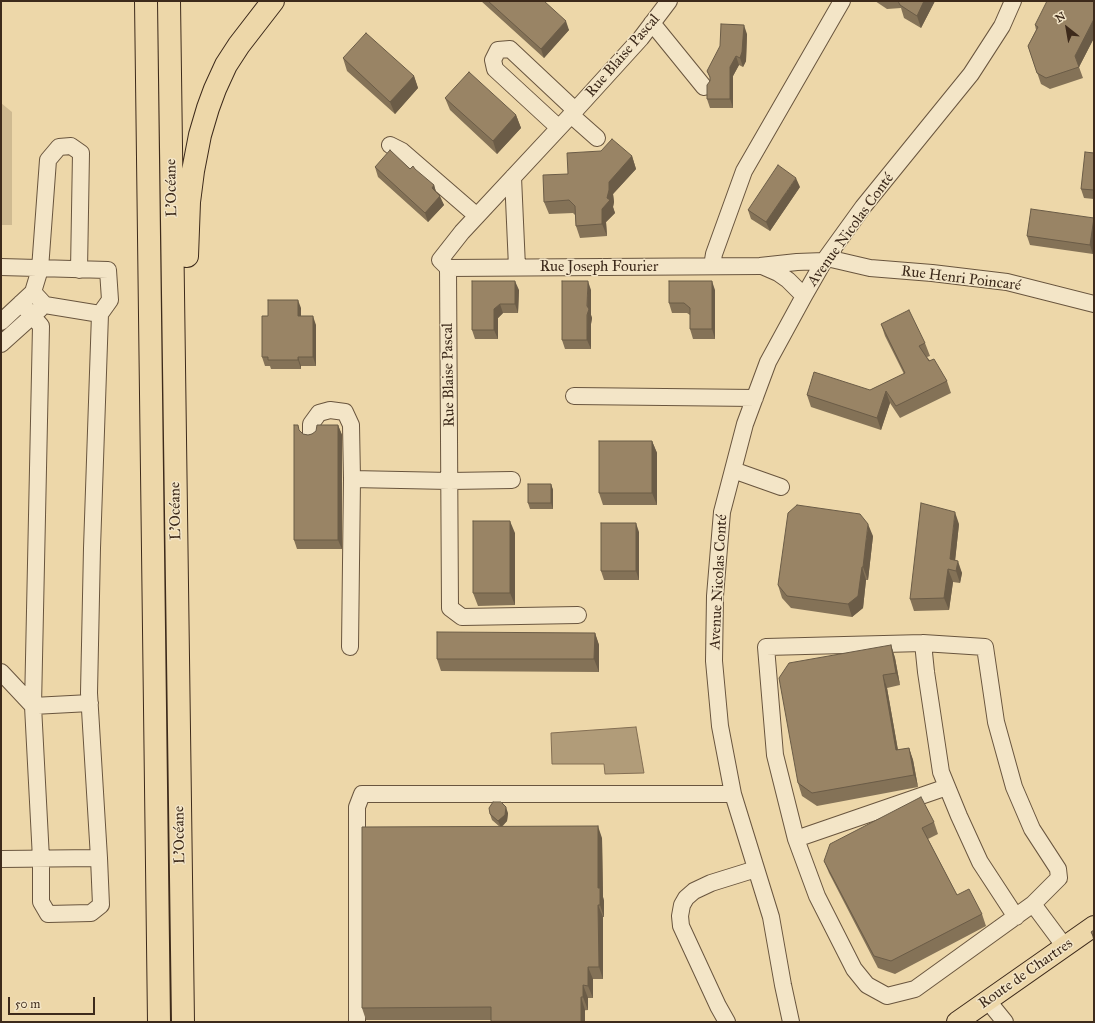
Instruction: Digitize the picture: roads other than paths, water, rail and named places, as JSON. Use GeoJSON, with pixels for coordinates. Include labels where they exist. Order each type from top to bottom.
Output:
{"type":"FeatureCollection","features":[{"type":"Feature","properties":{"kind":"highway","name":"L’Océane"},"geometry":{"type":"LineString","coordinates":[[146,1],[159,1022]]}},
{"type":"Feature","properties":{"kind":"highway","name":"L’Océane"},"geometry":{"type":"LineString","coordinates":[[169,1],[183,1022]]}},
{"type":"Feature","properties":{"kind":"highway"},"geometry":{"type":"LineString","coordinates":[[174,299],[187,262],[189,202],[192,171],[208,108],[226,65],[239,45],[273,1]]}},
{"type":"Feature","properties":{"kind":"main road","name":"Route de Chartres"},"geometry":{"type":"LineString","coordinates":[[957,1022],[1094,926]]}},
{"type":"Feature","properties":{"kind":"street","name":"Rue Blaise Pascal"},"geometry":{"type":"LineString","coordinates":[[578,615],[462,617],[450,608],[450,482],[444,264],[462,232],[641,38],[669,1]]}},
{"type":"Feature","properties":{"kind":"street"},"geometry":{"type":"LineString","coordinates":[[712,266],[714,254],[744,171],[842,1]]}},
{"type":"Feature","properties":{"kind":"street","name":"Avenue Nicolas Conté"},"geometry":{"type":"LineString","coordinates":[[791,1022],[771,917],[733,794],[720,726],[714,661],[715,596],[722,512],[745,424],[768,362],[804,296],[826,260],[863,207],[971,74],[1002,26],[1013,1]]}},
{"type":"Feature","properties":{"kind":"street"},"geometry":{"type":"LineString","coordinates":[[652,23],[704,87]]}},
{"type":"Feature","properties":{"kind":"street","name":"Rue Blaise Pascal"},"geometry":{"type":"LineString","coordinates":[[559,128],[495,68],[493,60],[498,50],[510,49],[573,112]]}},
{"type":"Feature","properties":{"kind":"street"},"geometry":{"type":"LineString","coordinates":[[573,112],[597,138]]}},
{"type":"Feature","properties":{"kind":"street"},"geometry":{"type":"LineString","coordinates":[[390,145],[402,151],[477,216]]}},
{"type":"Feature","properties":{"kind":"street"},"geometry":{"type":"LineString","coordinates":[[1,322],[33,292],[40,269],[48,160],[58,147],[71,146],[81,153],[79,270]]}},
{"type":"Feature","properties":{"kind":"street"},"geometry":{"type":"LineString","coordinates":[[513,177],[517,267]]}},
{"type":"Feature","properties":{"kind":"street","name":"Rue Joseph Fourier"},"geometry":{"type":"LineString","coordinates":[[444,264],[517,267],[760,266],[826,260]]}},
{"type":"Feature","properties":{"kind":"street","name":"Rue Henri Poincaré"},"geometry":{"type":"LineString","coordinates":[[826,260],[870,268],[932,273],[1007,282],[1094,304]]}},
{"type":"Feature","properties":{"kind":"street","name":"Rue Joseph Fourier"},"geometry":{"type":"LineString","coordinates":[[760,266],[778,273],[788,280],[804,296]]}},
{"type":"Feature","properties":{"kind":"street"},"geometry":{"type":"LineString","coordinates":[[1,267],[108,270],[110,300],[100,314],[92,540],[90,703],[101,905],[90,913],[48,914],[41,902],[35,859],[33,706],[41,326],[21,304]]}},
{"type":"Feature","properties":{"kind":"street"},"geometry":{"type":"LineString","coordinates":[[33,292],[45,305],[100,314]]}},
{"type":"Feature","properties":{"kind":"street"},"geometry":{"type":"LineString","coordinates":[[1,344],[45,305]]}},
{"type":"Feature","properties":{"kind":"street"},"geometry":{"type":"LineString","coordinates":[[574,396],[755,398]]}},
{"type":"Feature","properties":{"kind":"street"},"geometry":{"type":"LineString","coordinates":[[312,435],[311,424],[319,413],[330,410],[345,412],[351,425],[352,479],[350,647]]}},
{"type":"Feature","properties":{"kind":"street"},"geometry":{"type":"LineString","coordinates":[[733,470],[781,487]]}},
{"type":"Feature","properties":{"kind":"street"},"geometry":{"type":"LineString","coordinates":[[352,479],[450,482],[512,480]]}},
{"type":"Feature","properties":{"kind":"street"},"geometry":{"type":"LineString","coordinates":[[923,643],[941,772],[980,862],[1016,917]]}},
{"type":"Feature","properties":{"kind":"street"},"geometry":{"type":"LineString","coordinates":[[923,643],[985,648],[996,722],[1014,787],[1032,829],[1058,869],[1058,878],[1033,904],[915,989],[887,996],[867,985],[854,969],[817,896],[796,839],[775,755],[766,647],[923,643]]}},
{"type":"Feature","properties":{"kind":"street"},"geometry":{"type":"LineString","coordinates":[[1,672],[33,706],[90,703]]}},
{"type":"Feature","properties":{"kind":"street"},"geometry":{"type":"LineString","coordinates":[[796,839],[948,787]]}},
{"type":"Feature","properties":{"kind":"street"},"geometry":{"type":"LineString","coordinates":[[357,1022],[357,807],[362,794],[733,794]]}},
{"type":"Feature","properties":{"kind":"street"},"geometry":{"type":"LineString","coordinates":[[1,859],[99,858]]}},
{"type":"Feature","properties":{"kind":"street"},"geometry":{"type":"LineString","coordinates":[[727,1022],[718,1006],[681,926],[680,916],[682,904],[694,891],[712,883],[756,869]]}},
{"type":"Feature","properties":{"kind":"street"},"geometry":{"type":"LineString","coordinates":[[1033,904],[1065,947]]}},
{"type":"Feature","properties":{"kind":"street"},"geometry":{"type":"LineString","coordinates":[[988,1001],[1005,1022]]}}]}
